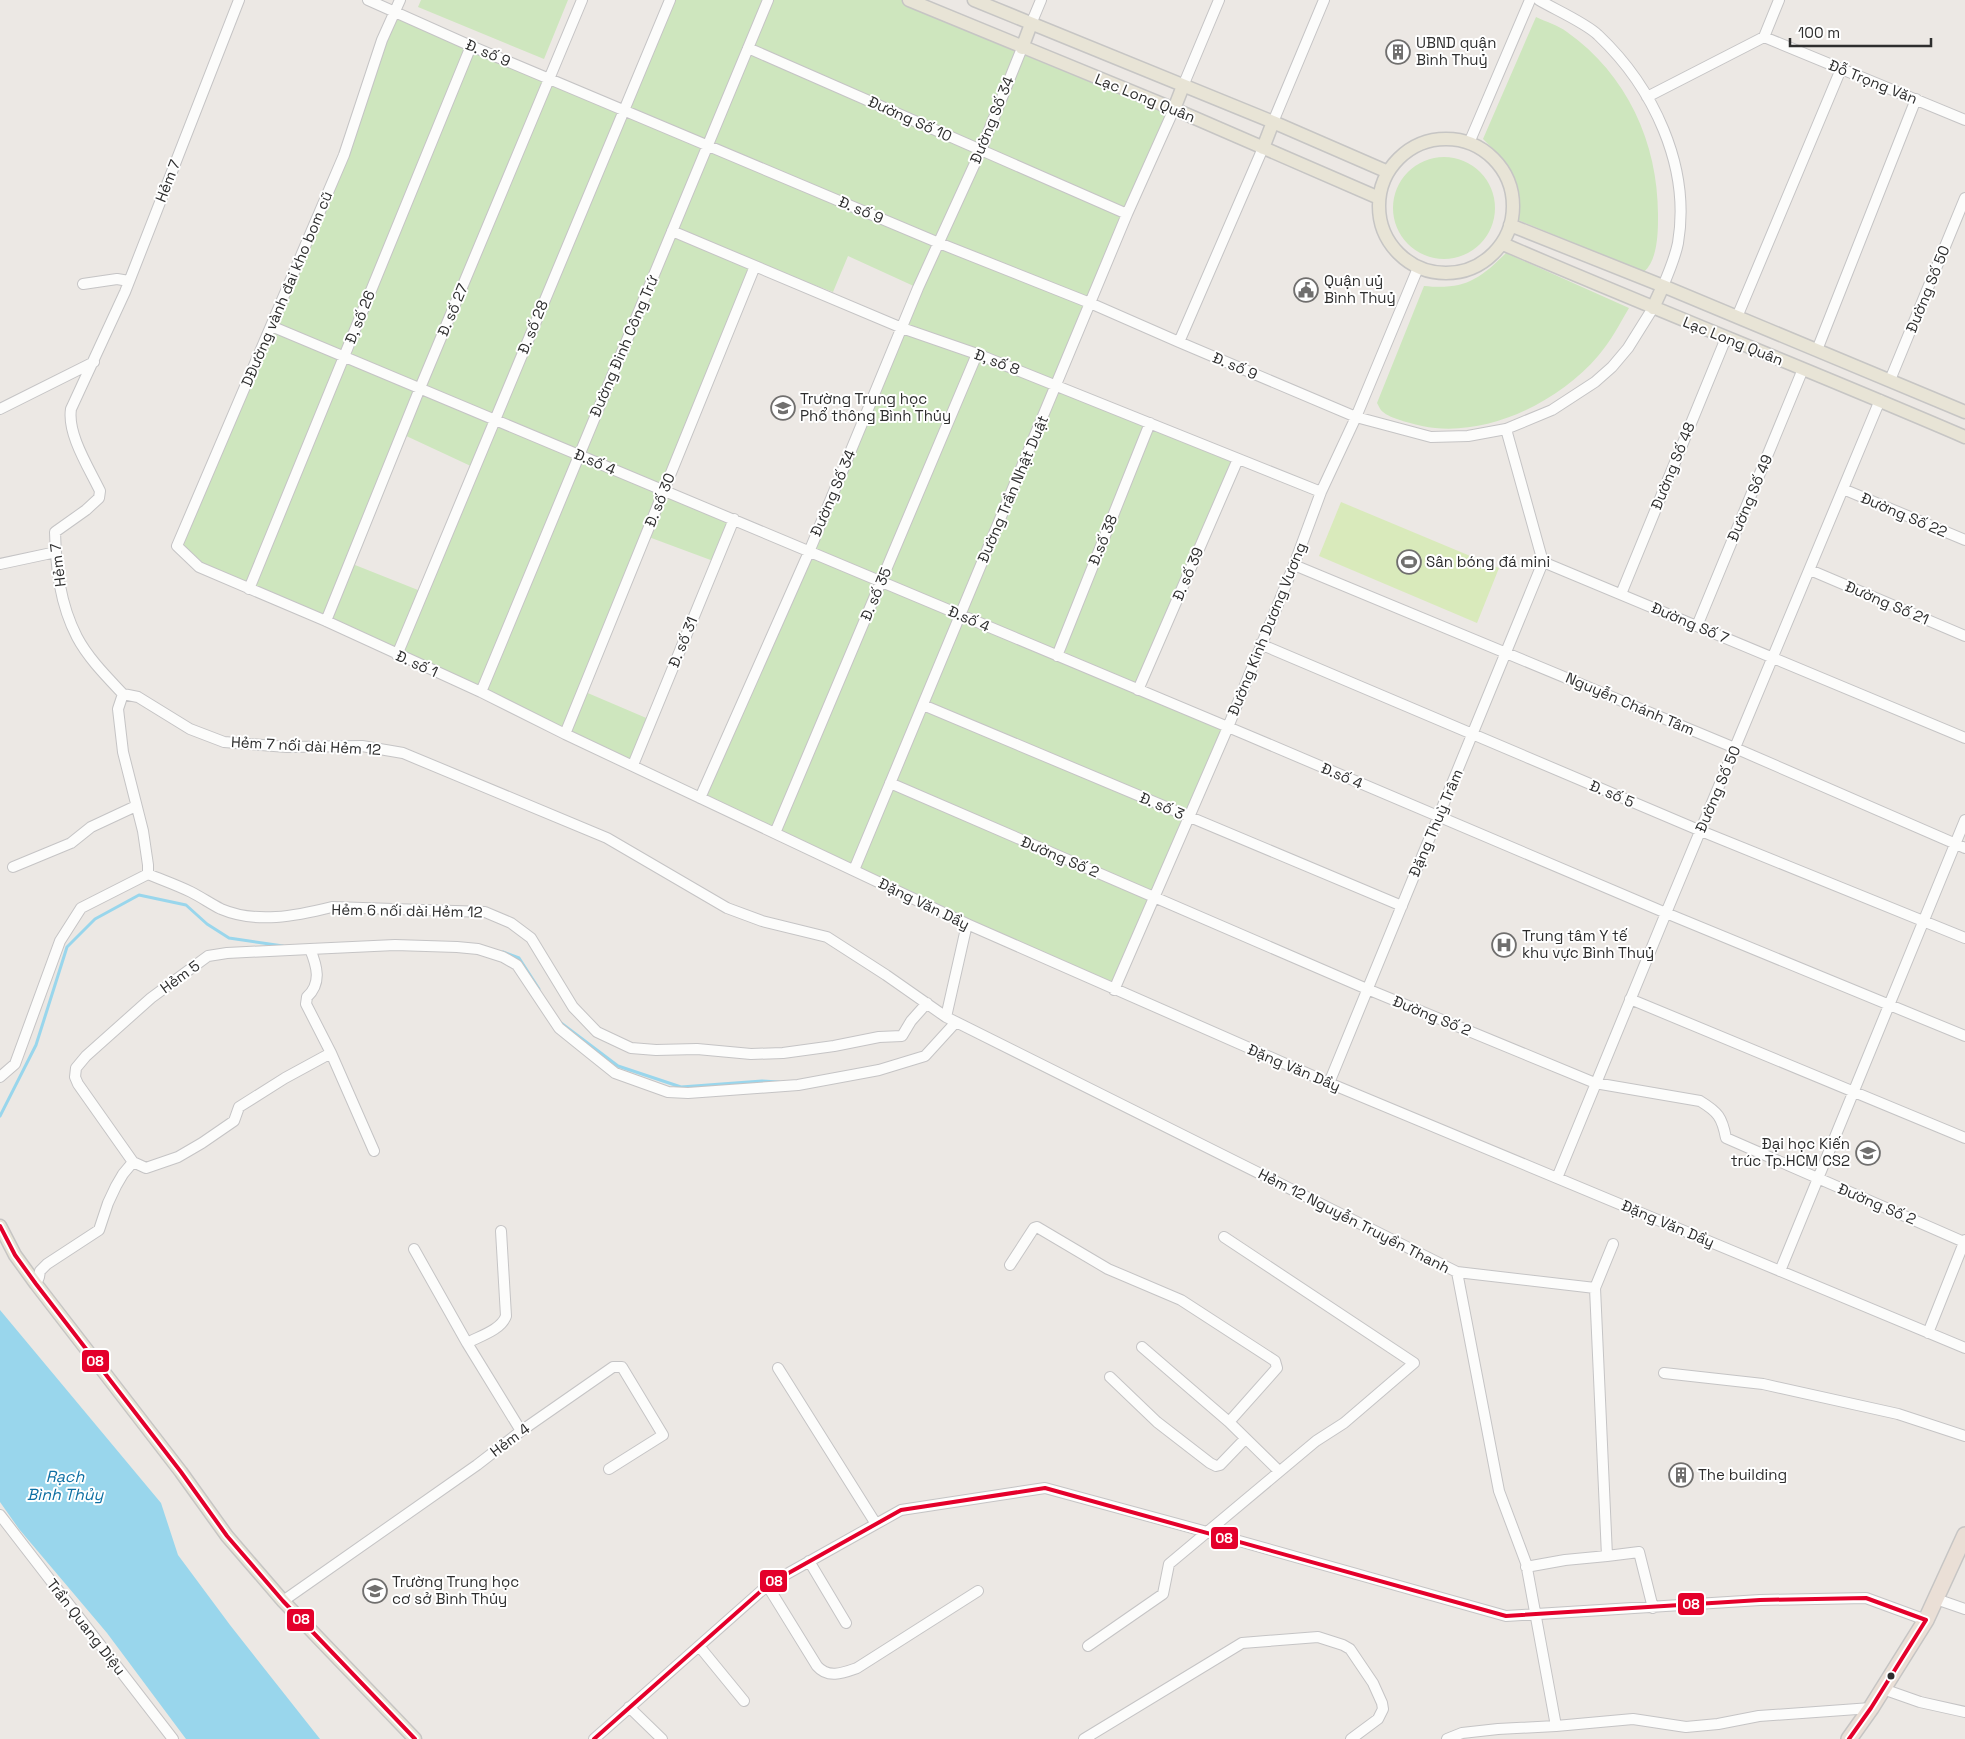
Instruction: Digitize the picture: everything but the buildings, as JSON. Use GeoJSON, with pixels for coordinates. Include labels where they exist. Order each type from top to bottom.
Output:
{"type":"FeatureCollection","features":[{"type":"Feature","properties":{"kind":"highway"},"geometry":{"type":"LineString","coordinates":[[1849,1739],[1871,1708],[1926,1620],[1965,1535]]}},
{"type":"Feature","properties":{"kind":"main road","name":"Lạc Long Quân"},"geometry":{"type":"LineString","coordinates":[[909,0],[1174,109],[1379,198]]}},
{"type":"Feature","properties":{"kind":"main road","name":"Lạc Long Quân"},"geometry":{"type":"LineString","coordinates":[[974,0],[1273,122],[1388,172]]}},
{"type":"Feature","properties":{"kind":"main road"},"geometry":{"type":"LineString","coordinates":[[1022,48],[1031,24]]}},
{"type":"Feature","properties":{"kind":"main road"},"geometry":{"type":"LineString","coordinates":[[1174,109],[1183,86]]}},
{"type":"Feature","properties":{"kind":"main road"},"geometry":{"type":"LineString","coordinates":[[1263,148],[1273,122]]}},
{"type":"Feature","properties":{"kind":"main road"},"geometry":{"type":"LineString","coordinates":[[1450,139],[1469,143],[1486,153],[1500,167],[1509,185],[1513,205],[1510,225],[1502,244],[1493,255],[1462,272],[1440,274],[1418,268],[1400,256],[1387,239],[1380,220],[1379,198],[1382,185],[1388,172],[1399,158],[1414,147],[1432,140],[1450,139]]}},
{"type":"Feature","properties":{"kind":"main road","name":"Lạc Long Quân"},"geometry":{"type":"LineString","coordinates":[[1510,225],[1664,286],[1965,412]]}},
{"type":"Feature","properties":{"kind":"main road","name":"Lạc Long Quân"},"geometry":{"type":"LineString","coordinates":[[1502,244],[1965,437]]}},
{"type":"Feature","properties":{"kind":"main road"},"geometry":{"type":"LineString","coordinates":[[1653,308],[1664,286]]}},
{"type":"Feature","properties":{"kind":"main road"},"geometry":{"type":"LineString","coordinates":[[1880,400],[1890,380]]}},
{"type":"Feature","properties":{"kind":"main road"},"geometry":{"type":"LineString","coordinates":[[0,1226],[15,1255],[36,1284],[181,1472],[227,1536],[283,1601],[415,1739]]}},
{"type":"Feature","properties":{"kind":"street","name":"Hẻm 7"},"geometry":{"type":"LineString","coordinates":[[123,694],[96,664],[78,638],[64,607],[54,532],[86,510],[99,498],[100,490],[77,444],[69,419],[71,410],[129,282],[239,0]]}},
{"type":"Feature","properties":{"kind":"street","name":"Đ. số 9"},"geometry":{"type":"LineString","coordinates":[[368,0],[623,110],[939,243],[1090,303],[1356,417],[1431,437],[1468,436],[1506,429],[1552,410],[1595,382],[1628,348],[1653,308]]}},
{"type":"Feature","properties":{"kind":"street","name":"DĐường vành đai kho bom cũ"},"geometry":{"type":"LineString","coordinates":[[199,567],[176,546],[344,156],[382,40],[400,0]]}},
{"type":"Feature","properties":{"kind":"street","name":"Đ. số 27"},"geometry":{"type":"LineString","coordinates":[[326,621],[420,388],[582,0]]}},
{"type":"Feature","properties":{"kind":"street","name":"Đ. số 28"},"geometry":{"type":"LineString","coordinates":[[397,655],[670,0]]}},
{"type":"Feature","properties":{"kind":"street","name":"Đường Đinh Công Trứ"},"geometry":{"type":"LineString","coordinates":[[481,692],[768,0]]}},
{"type":"Feature","properties":{"kind":"street"},"geometry":{"type":"LineString","coordinates":[[1031,24],[1041,0]]}},
{"type":"Feature","properties":{"kind":"street"},"geometry":{"type":"LineString","coordinates":[[1183,86],[1219,0]]}},
{"type":"Feature","properties":{"kind":"street"},"geometry":{"type":"LineString","coordinates":[[1273,122],[1324,0]]}},
{"type":"Feature","properties":{"kind":"street"},"geometry":{"type":"LineString","coordinates":[[1469,143],[1530,0]]}},
{"type":"Feature","properties":{"kind":"street"},"geometry":{"type":"LineString","coordinates":[[1539,0],[1596,33],[1625,64],[1647,97],[1667,136],[1676,174],[1681,210],[1678,244],[1664,286]]}},
{"type":"Feature","properties":{"kind":"street"},"geometry":{"type":"LineString","coordinates":[[1647,97],[1764,37],[1779,0]]}},
{"type":"Feature","properties":{"kind":"street","name":"Đỗ Trọng Văn"},"geometry":{"type":"LineString","coordinates":[[1764,37],[1965,120]]}},
{"type":"Feature","properties":{"kind":"street","name":"Đ, số 26"},"geometry":{"type":"LineString","coordinates":[[249,588],[472,46]]}},
{"type":"Feature","properties":{"kind":"street","name":"Đường Số 10"},"geometry":{"type":"LineString","coordinates":[[748,48],[1128,214]]}},
{"type":"Feature","properties":{"kind":"street","name":"Đường Số 34"},"geometry":{"type":"LineString","coordinates":[[700,798],[809,552],[902,328],[981,150],[1022,48]]}},
{"type":"Feature","properties":{"kind":"street"},"geometry":{"type":"LineString","coordinates":[[1737,317],[1841,69]]}},
{"type":"Feature","properties":{"kind":"street"},"geometry":{"type":"LineString","coordinates":[[1817,350],[1916,99]]}},
{"type":"Feature","properties":{"kind":"street","name":"Đường Trần Nhật Duật"},"geometry":{"type":"LineString","coordinates":[[854,870],[1090,303],[1174,109]]}},
{"type":"Feature","properties":{"kind":"street"},"geometry":{"type":"LineString","coordinates":[[1179,342],[1263,148]]}},
{"type":"Feature","properties":{"kind":"street"},"geometry":{"type":"LineString","coordinates":[[214,459],[344,156]]}},
{"type":"Feature","properties":{"kind":"street","name":"Đường Số 50"},"geometry":{"type":"LineString","coordinates":[[1890,380],[1961,222],[1965,198]]}},
{"type":"Feature","properties":{"kind":"street","name":"Đ, số 8"},"geometry":{"type":"LineString","coordinates":[[672,231],[902,328],[977,354],[1321,492]]}},
{"type":"Feature","properties":{"kind":"street","name":"Đ. số 30"},"geometry":{"type":"LineString","coordinates":[[565,734],[755,266]]}},
{"type":"Feature","properties":{"kind":"street","name":"Đường Kinh Dương Vương"},"geometry":{"type":"LineString","coordinates":[[1114,990],[1228,727],[1260,644],[1294,565],[1321,492],[1356,417],[1418,268]]}},
{"type":"Feature","properties":{"kind":"street"},"geometry":{"type":"LineString","coordinates":[[83,284],[117,279],[129,282]]}},
{"type":"Feature","properties":{"kind":"street","name":"Đ.số 4"},"geometry":{"type":"LineString","coordinates":[[271,326],[734,519],[1666,913],[1965,1036]]}},
{"type":"Feature","properties":{"kind":"street","name":"Đường Số 48"},"geometry":{"type":"LineString","coordinates":[[1621,594],[1726,338]]}},
{"type":"Feature","properties":{"kind":"street","name":"Đ. số 35"},"geometry":{"type":"LineString","coordinates":[[774,833],[977,354]]}},
{"type":"Feature","properties":{"kind":"street"},"geometry":{"type":"LineString","coordinates":[[0,409],[94,362]]}},
{"type":"Feature","properties":{"kind":"street","name":"Đường Số 49"},"geometry":{"type":"LineString","coordinates":[[1697,626],[1804,369]]}},
{"type":"Feature","properties":{"kind":"street","name":"Đường Số 50"},"geometry":{"type":"LineString","coordinates":[[1557,1178],[1880,400]]}},
{"type":"Feature","properties":{"kind":"street","name":"Đ.số 38"},"geometry":{"type":"LineString","coordinates":[[1057,656],[1150,423]]}},
{"type":"Feature","properties":{"kind":"street"},"geometry":{"type":"LineString","coordinates":[[1506,429],[1543,562]]}},
{"type":"Feature","properties":{"kind":"street","name":"Đ. số 39"},"geometry":{"type":"LineString","coordinates":[[1138,690],[1238,458]]}},
{"type":"Feature","properties":{"kind":"street","name":"Đường Số 22"},"geometry":{"type":"LineString","coordinates":[[1843,489],[1965,540]]}},
{"type":"Feature","properties":{"kind":"street","name":"Đ. số 31"},"geometry":{"type":"LineString","coordinates":[[633,765],[734,519]]}},
{"type":"Feature","properties":{"kind":"street"},"geometry":{"type":"LineString","coordinates":[[0,564],[56,552]]}},
{"type":"Feature","properties":{"kind":"street","name":"Đường Số 7"},"geometry":{"type":"LineString","coordinates":[[1543,562],[1965,738]]}},
{"type":"Feature","properties":{"kind":"street","name":"Đặng Thuỳ Trâm"},"geometry":{"type":"LineString","coordinates":[[1329,1083],[1543,562]]}},
{"type":"Feature","properties":{"kind":"street","name":"Nguyễn Chánh Tâm"},"geometry":{"type":"LineString","coordinates":[[1294,565],[1735,748],[1965,848]]}},
{"type":"Feature","properties":{"kind":"street","name":"Đ. số 1"},"geometry":{"type":"LineString","coordinates":[[199,567],[326,621],[481,692],[633,765]]}},
{"type":"Feature","properties":{"kind":"street","name":"Đường Số 21"},"geometry":{"type":"LineString","coordinates":[[1810,570],[1965,636]]}},
{"type":"Feature","properties":{"kind":"street","name":"Đ. số 5"},"geometry":{"type":"LineString","coordinates":[[1260,644],[1701,831],[1965,938]]}},
{"type":"Feature","properties":{"kind":"street"},"geometry":{"type":"LineString","coordinates":[[0,1077],[15,1064],[60,940],[81,908],[148,874],[144,840],[123,752],[118,709],[123,694]]}},
{"type":"Feature","properties":{"kind":"street","name":"Hẻm 7 nối dài Hẻm 12"},"geometry":{"type":"LineString","coordinates":[[123,694],[138,697],[190,729],[224,742],[287,747],[362,746],[403,753],[607,838],[727,908],[762,922],[827,937],[946,1016]]}},
{"type":"Feature","properties":{"kind":"street","name":"Đ. số 3"},"geometry":{"type":"LineString","coordinates":[[923,706],[1402,906]]}},
{"type":"Feature","properties":{"kind":"street","name":"Đặng Văn Dầy"},"geometry":{"type":"LineString","coordinates":[[633,765],[966,924],[1114,990],[1329,1083],[1965,1348]]}},
{"type":"Feature","properties":{"kind":"street","name":"Đường Số 2"},"geometry":{"type":"LineString","coordinates":[[890,783],[1367,989],[1595,1083],[1700,1101],[1714,1110],[1723,1121],[1726,1138],[1964,1241]]}},
{"type":"Feature","properties":{"kind":"street"},"geometry":{"type":"LineString","coordinates":[[13,867],[71,843],[91,827],[136,806]]}},
{"type":"Feature","properties":{"kind":"street"},"geometry":{"type":"LineString","coordinates":[[1780,1271],[1965,820]]}},
{"type":"Feature","properties":{"kind":"street","name":"Hẻm 6 nối dài Hẻm 12"},"geometry":{"type":"LineString","coordinates":[[148,874],[190,892],[221,909],[263,918],[332,908],[484,912],[511,923],[530,938],[573,1007],[596,1032],[631,1048],[656,1050],[697,1049],[751,1054],[783,1053],[879,1037],[902,1036],[911,1021],[927,1003]]}},
{"type":"Feature","properties":{"kind":"street"},"geometry":{"type":"LineString","coordinates":[[946,1016],[966,924]]}},
{"type":"Feature","properties":{"kind":"street"},"geometry":{"type":"LineString","coordinates":[[374,1151],[332,1053],[306,1004],[307,996],[314,990],[317,984],[316,963],[310,949],[395,945],[457,947],[478,949],[503,957],[517,965],[559,1028],[615,1073],[668,1092],[688,1093],[798,1085],[879,1070],[925,1056],[956,1022]]}},
{"type":"Feature","properties":{"kind":"street","name":"Hẻm 5"},"geometry":{"type":"LineString","coordinates":[[133,1162],[78,1084],[76,1068],[86,1056],[151,998],[208,956],[227,953],[310,949]]}},
{"type":"Feature","properties":{"kind":"street"},"geometry":{"type":"LineString","coordinates":[[1630,999],[1965,1138]]}},
{"type":"Feature","properties":{"kind":"street","name":"Hẻm 12 Nguyễn Truyền Thanh"},"geometry":{"type":"LineString","coordinates":[[946,1016],[1457,1272],[1595,1288]]}},
{"type":"Feature","properties":{"kind":"street"},"geometry":{"type":"LineString","coordinates":[[36,1284],[40,1277],[40,1271],[47,1264],[99,1230],[116,1186],[133,1162],[146,1168],[178,1157],[234,1121],[239,1107],[285,1078],[332,1053]]}},
{"type":"Feature","properties":{"kind":"street"},"geometry":{"type":"LineString","coordinates":[[1010,1265],[1034,1228],[1037,1227],[1108,1269],[1181,1300],[1275,1361],[1277,1368],[1229,1422]]}},
{"type":"Feature","properties":{"kind":"street"},"geometry":{"type":"LineString","coordinates":[[467,1343],[499,1327],[504,1322],[506,1316],[501,1231]]}},
{"type":"Feature","properties":{"kind":"street"},"geometry":{"type":"LineString","coordinates":[[1088,1646],[1163,1594],[1169,1564],[1316,1440],[1344,1423],[1414,1363],[1224,1237]]}},
{"type":"Feature","properties":{"kind":"street"},"geometry":{"type":"LineString","coordinates":[[1928,1332],[1964,1241]]}},
{"type":"Feature","properties":{"kind":"street"},"geometry":{"type":"LineString","coordinates":[[1607,1556],[1595,1288],[1613,1244]]}},
{"type":"Feature","properties":{"kind":"street"},"geometry":{"type":"LineString","coordinates":[[414,1249],[467,1343],[521,1431]]}},
{"type":"Feature","properties":{"kind":"street"},"geometry":{"type":"LineString","coordinates":[[1457,1272],[1499,1491],[1526,1567],[1556,1726]]}},
{"type":"Feature","properties":{"kind":"street"},"geometry":{"type":"LineString","coordinates":[[1142,1347],[1229,1422],[1279,1472]]}},
{"type":"Feature","properties":{"kind":"street","name":"Hẻm 4"},"geometry":{"type":"LineString","coordinates":[[283,1601],[613,1367],[622,1367],[663,1434],[609,1469]]}},
{"type":"Feature","properties":{"kind":"street"},"geometry":{"type":"LineString","coordinates":[[778,1368],[876,1524]]}},
{"type":"Feature","properties":{"kind":"street"},"geometry":{"type":"LineString","coordinates":[[1664,1373],[1763,1384],[1898,1414],[1965,1436]]}},
{"type":"Feature","properties":{"kind":"street"},"geometry":{"type":"LineString","coordinates":[[1110,1377],[1157,1422],[1216,1466],[1220,1465],[1245,1439]]}},
{"type":"Feature","properties":{"kind":"street"},"geometry":{"type":"LineString","coordinates":[[594,1739],[767,1585],[809,1561],[901,1510],[1044,1488],[1506,1616],[1535,1616],[1760,1600],[1866,1598],[1926,1620]]}},
{"type":"Feature","properties":{"kind":"street","name":"Trần Quang Diệu"},"geometry":{"type":"LineString","coordinates":[[0,1515],[173,1739]]}},
{"type":"Feature","properties":{"kind":"street"},"geometry":{"type":"LineString","coordinates":[[1526,1567],[1565,1560],[1639,1552],[1653,1608]]}},
{"type":"Feature","properties":{"kind":"street"},"geometry":{"type":"LineString","coordinates":[[809,1561],[846,1622]]}},
{"type":"Feature","properties":{"kind":"street"},"geometry":{"type":"LineString","coordinates":[[767,1585],[817,1666],[826,1674],[842,1674],[857,1668],[978,1591]]}},
{"type":"Feature","properties":{"kind":"street"},"geometry":{"type":"LineString","coordinates":[[1936,1599],[1965,1609]]}},
{"type":"Feature","properties":{"kind":"street"},"geometry":{"type":"LineString","coordinates":[[1084,1739],[1242,1643],[1318,1637],[1343,1645],[1350,1650],[1372,1683],[1382,1703],[1383,1709],[1378,1719],[1352,1739]]}},
{"type":"Feature","properties":{"kind":"street"},"geometry":{"type":"LineString","coordinates":[[699,1646],[744,1701]]}},
{"type":"Feature","properties":{"kind":"street"},"geometry":{"type":"LineString","coordinates":[[1883,1689],[1920,1702],[1965,1712]]}},
{"type":"Feature","properties":{"kind":"street"},"geometry":{"type":"LineString","coordinates":[[630,1707],[662,1739]]}},
{"type":"Feature","properties":{"kind":"street"},"geometry":{"type":"LineString","coordinates":[[1447,1739],[1462,1733],[1498,1729],[1633,1719],[1686,1727],[1718,1724],[1759,1716],[1871,1708]]}},
{"type":"Feature","properties":{"kind":"green space"},"geometry":{"type":"Polygon","coordinates":[[[421,0],[568,0],[544,59],[418,7],[421,0]]]}},
{"type":"Feature","properties":{"kind":"green space"},"geometry":{"type":"Polygon","coordinates":[[[670,0],[909,0],[1174,109],[1056,385],[1233,460],[1136,688],[1228,727],[1114,990],[700,798],[918,288],[848,256],[833,292],[692,239],[755,266],[664,491],[734,519],[716,562],[646,536],[583,691],[651,720],[633,765],[199,567],[177,546],[271,326],[396,12],[623,110],[670,0]],[[402,434],[350,563],[423,592],[475,468],[402,434]]]}},
{"type":"Feature","properties":{"kind":"green space"},"geometry":{"type":"Polygon","coordinates":[[[1536,17],[1556,25],[1588,49],[1623,90],[1636,114],[1646,138],[1653,164],[1657,191],[1658,225],[1656,247],[1652,261],[1644,272],[1518,220],[1515,184],[1507,166],[1483,139],[1536,17]]]}},
{"type":"Feature","properties":{"kind":"green space"},"geometry":{"type":"Polygon","coordinates":[[[1444,157],[1464,161],[1480,172],[1491,188],[1495,208],[1491,228],[1480,244],[1464,255],[1444,259],[1424,255],[1408,244],[1397,228],[1393,208],[1397,188],[1408,172],[1424,161],[1444,157]]]}},
{"type":"Feature","properties":{"kind":"green space"},"geometry":{"type":"Polygon","coordinates":[[[1506,253],[1629,308],[1603,350],[1581,373],[1562,389],[1518,414],[1494,422],[1446,429],[1413,424],[1396,419],[1383,412],[1377,403],[1424,286],[1450,286],[1470,281],[1487,270],[1506,253]]]}},
{"type":"Feature","properties":{"kind":"green space","name":"Sân bóng đá mini"},"geometry":{"type":"Polygon","coordinates":[[[1341,502],[1499,568],[1477,623],[1319,556],[1341,502]]]}},
{"type":"Feature","properties":{"kind":"water","name":"Rạch Bình Thủy"},"geometry":{"type":"Polygon","coordinates":[[[0,1310],[161,1503],[178,1555],[230,1625],[320,1739],[186,1739],[107,1633],[19,1529],[0,1502],[0,1310]]]}},
{"type":"Feature","properties":{"kind":"waterway"},"geometry":{"type":"LineString","coordinates":[[0,1116],[36,1045],[67,947],[95,919],[139,895],[186,905],[207,924],[229,938],[283,946]]}},
{"type":"Feature","properties":{"kind":"waterway"},"geometry":{"type":"LineString","coordinates":[[503,952],[519,958],[539,989]]}},
{"type":"Feature","properties":{"kind":"waterway"},"geometry":{"type":"LineString","coordinates":[[561,1023],[618,1066],[681,1087],[762,1081],[779,1082]]}},
{"type":"Feature","properties":{"kind":"transit line","name":"08"},"geometry":{"type":"LineString","coordinates":[[0,1226],[15,1255],[36,1284],[181,1472],[227,1536],[283,1601],[415,1739]]}},
{"type":"Feature","properties":{"kind":"transit line","name":"08"},"geometry":{"type":"LineString","coordinates":[[594,1739],[769,1584],[901,1510],[1045,1488],[1506,1616],[1760,1600],[1866,1598],[1926,1620]]}},
{"type":"Feature","properties":{"kind":"transit line","name":"08"},"geometry":{"type":"LineString","coordinates":[[1849,1739],[1871,1708],[1926,1620]]}},
{"type":"Feature","properties":{"kind":"place","name":"UBND quận Bình Thuỷ"},"geometry":{"type":"Point","coordinates":[1398,52]}},
{"type":"Feature","properties":{"kind":"place","name":"Quận uỷ Bình Thuỷ"},"geometry":{"type":"Point","coordinates":[1306,290]}},
{"type":"Feature","properties":{"kind":"place","name":"Trường Trung học Phổ thông Bình Thủy"},"geometry":{"type":"Point","coordinates":[783,408]}},
{"type":"Feature","properties":{"kind":"place","name":"Sân bóng đá mini"},"geometry":{"type":"Point","coordinates":[1409,562]}},
{"type":"Feature","properties":{"kind":"place","name":"Trung tâm Y tế khu vực Bình Thuỷ"},"geometry":{"type":"Point","coordinates":[1504,945]}},
{"type":"Feature","properties":{"kind":"place","name":"Đại học Kiến trúc Tp.HCM CS2"},"geometry":{"type":"Point","coordinates":[1868,1153]}},
{"type":"Feature","properties":{"kind":"place","name":"The building"},"geometry":{"type":"Point","coordinates":[1681,1475]}},
{"type":"Feature","properties":{"kind":"place","name":"Trường Trung học cơ sở Bình Thủy"},"geometry":{"type":"Point","coordinates":[375,1591]}}]}
